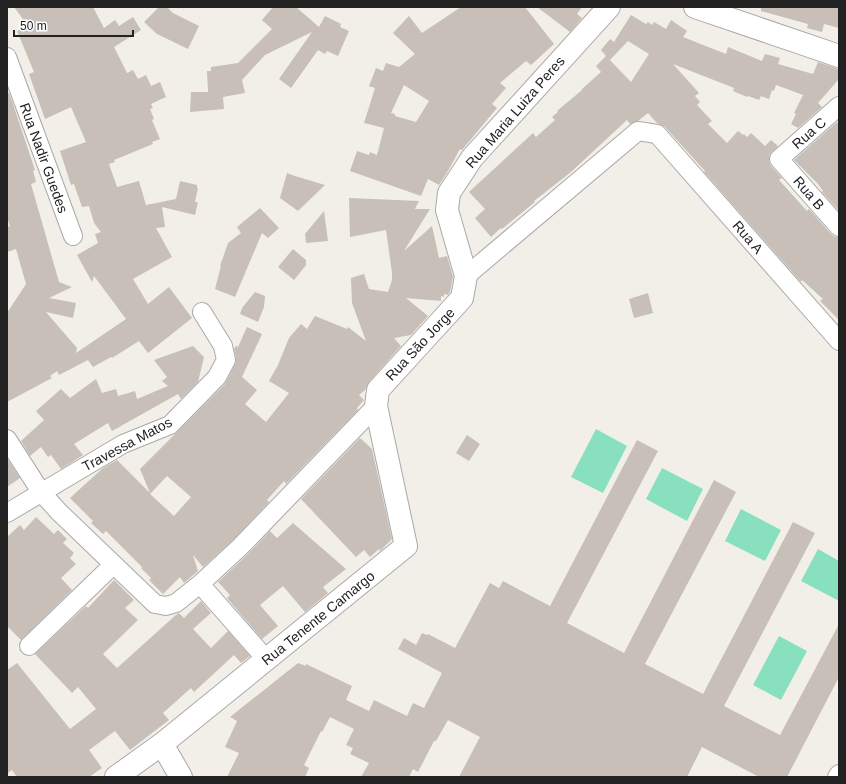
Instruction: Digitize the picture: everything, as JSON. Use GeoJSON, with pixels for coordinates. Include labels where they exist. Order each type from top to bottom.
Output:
{"type":"FeatureCollection","features":[{"type":"Feature","properties":{"kind":"street","name":"Rua Maria Luiza Peres"},"geometry":{"type":"LineString","coordinates":[[466,276],[447,210],[448,193],[472,158],[609,7]]}},
{"type":"Feature","properties":{"kind":"street"},"geometry":{"type":"LineString","coordinates":[[696,7],[839,56]]}},
{"type":"Feature","properties":{"kind":"street","name":"Rua Nadir Guedes"},"geometry":{"type":"LineString","coordinates":[[7,57],[73,236]]}},
{"type":"Feature","properties":{"kind":"street","name":"Rua C"},"geometry":{"type":"LineString","coordinates":[[779,159],[839,106]]}},
{"type":"Feature","properties":{"kind":"street","name":"Rua A"},"geometry":{"type":"LineString","coordinates":[[466,276],[638,131],[658,134],[839,341]]}},
{"type":"Feature","properties":{"kind":"street","name":"Rua B"},"geometry":{"type":"LineString","coordinates":[[779,159],[839,227]]}},
{"type":"Feature","properties":{"kind":"street","name":"Rua São Jorge"},"geometry":{"type":"LineString","coordinates":[[376,406],[378,390],[462,298],[466,276]]}},
{"type":"Feature","properties":{"kind":"street","name":"Travessa Matos"},"geometry":{"type":"LineString","coordinates":[[7,513],[122,444],[170,424],[216,377],[226,360],[223,346],[202,312]]}},
{"type":"Feature","properties":{"kind":"street"},"geometry":{"type":"LineString","coordinates":[[7,439],[41,492],[59,512],[155,604],[166,606],[176,603],[200,584],[240,547],[376,406]]}},
{"type":"Feature","properties":{"kind":"street","name":"Rua Tenente Camargo"},"geometry":{"type":"LineString","coordinates":[[116,777],[162,744],[406,546],[376,406]]}},
{"type":"Feature","properties":{"kind":"street"},"geometry":{"type":"LineString","coordinates":[[29,646],[113,565]]}},
{"type":"Feature","properties":{"kind":"street"},"geometry":{"type":"LineString","coordinates":[[200,584],[266,660]]}},
{"type":"Feature","properties":{"kind":"street"},"geometry":{"type":"LineString","coordinates":[[162,744],[181,777]]}},
{"type":"Feature","properties":{"kind":"green space"},"geometry":{"type":"Polygon","coordinates":[[[596,429],[627,446],[603,493],[571,477],[596,429]]]}},
{"type":"Feature","properties":{"kind":"green space"},"geometry":{"type":"Polygon","coordinates":[[[662,468],[703,489],[687,521],[646,499],[662,468]]]}},
{"type":"Feature","properties":{"kind":"green space"},"geometry":{"type":"Polygon","coordinates":[[[741,509],[781,530],[765,561],[725,541],[741,509]]]}},
{"type":"Feature","properties":{"kind":"green space"},"geometry":{"type":"Polygon","coordinates":[[[818,549],[839,561],[839,601],[801,581],[818,549]]]}},
{"type":"Feature","properties":{"kind":"green space"},"geometry":{"type":"Polygon","coordinates":[[[779,636],[807,651],[781,700],[753,685],[779,636]]]}},
{"type":"Feature","properties":{"kind":"building"},"geometry":{"type":"Polygon","coordinates":[[[14,7],[93,7],[104,28],[115,20],[119,26],[133,17],[141,30],[114,47],[127,73],[133,70],[138,79],[146,75],[151,86],[160,82],[166,97],[151,104],[153,108],[150,109],[154,119],[152,120],[160,139],[152,142],[153,144],[114,160],[115,162],[109,164],[117,187],[139,181],[146,205],[176,199],[180,181],[197,185],[198,188],[195,202],[198,202],[195,215],[162,207],[165,227],[156,228],[172,257],[133,279],[148,304],[169,287],[192,318],[148,353],[139,341],[112,358],[111,357],[93,367],[88,360],[59,375],[57,371],[50,376],[52,378],[7,402],[7,313],[26,284],[16,249],[7,252],[7,227],[10,226],[7,218],[7,93],[9,93],[12,101],[35,170],[33,171],[36,182],[31,184],[59,282],[72,287],[49,298],[76,303],[73,318],[46,312],[77,348],[76,353],[126,319],[94,276],[92,282],[77,255],[98,243],[95,234],[101,232],[94,223],[89,206],[82,207],[74,184],[71,185],[60,151],[86,142],[71,107],[45,119],[29,74],[34,72],[17,31],[28,26],[14,7]]]}},
{"type":"Feature","properties":{"kind":"building"},"geometry":{"type":"Polygon","coordinates":[[[159,7],[167,7],[173,13],[199,26],[188,49],[157,34],[144,22],[159,7]]]}},
{"type":"Feature","properties":{"kind":"building"},"geometry":{"type":"Polygon","coordinates":[[[273,7],[296,7],[319,27],[325,16],[341,24],[340,27],[349,31],[338,56],[327,51],[325,54],[318,50],[291,88],[279,79],[312,32],[265,55],[242,80],[245,93],[223,97],[224,109],[190,112],[191,92],[208,92],[207,71],[211,71],[211,67],[238,63],[272,29],[262,20],[273,7]]]}},
{"type":"Feature","properties":{"kind":"building"},"geometry":{"type":"Polygon","coordinates":[[[461,7],[525,7],[554,44],[531,65],[526,61],[500,83],[506,88],[492,104],[497,108],[462,150],[460,149],[439,185],[428,179],[421,196],[350,171],[357,151],[369,155],[370,152],[377,155],[384,128],[364,123],[375,88],[369,86],[376,68],[383,71],[386,63],[399,67],[415,54],[393,33],[409,16],[422,33],[461,7]],[[404,85],[391,113],[395,114],[395,116],[416,122],[429,101],[404,85]]]}},
{"type":"Feature","properties":{"kind":"building"},"geometry":{"type":"Polygon","coordinates":[[[537,7],[582,7],[577,14],[582,18],[570,32],[537,7]]]}},
{"type":"Feature","properties":{"kind":"building"},"geometry":{"type":"Polygon","coordinates":[[[761,7],[839,7],[839,28],[824,24],[822,32],[807,28],[808,24],[761,11],[761,7]]]}},
{"type":"Feature","properties":{"kind":"building"},"geometry":{"type":"Polygon","coordinates":[[[631,15],[646,24],[648,22],[652,25],[654,22],[666,29],[671,20],[687,31],[683,37],[726,54],[728,47],[762,61],[765,54],[780,58],[778,64],[813,74],[818,62],[839,69],[839,79],[818,103],[822,107],[798,128],[791,124],[796,114],[794,113],[803,95],[776,85],[774,91],[772,90],[769,99],[761,96],[759,100],[748,96],[747,97],[733,91],[734,88],[673,64],[699,93],[695,96],[700,102],[697,105],[712,121],[708,124],[727,143],[738,131],[747,137],[751,133],[765,146],[771,140],[778,146],[769,155],[769,161],[771,166],[782,178],[779,180],[807,211],[809,209],[831,234],[835,237],[839,237],[839,320],[820,301],[823,299],[802,280],[801,282],[665,127],[657,123],[648,113],[638,121],[630,124],[627,120],[571,172],[491,237],[475,218],[485,209],[469,192],[533,133],[536,137],[555,120],[552,117],[558,112],[557,111],[601,72],[596,66],[606,56],[601,50],[610,39],[614,42],[631,15]],[[628,41],[610,60],[608,58],[631,82],[649,54],[628,41]]]}},
{"type":"Feature","properties":{"kind":"building"},"geometry":{"type":"Polygon","coordinates":[[[837,122],[839,124],[839,211],[822,192],[823,191],[818,184],[794,160],[837,122]]]}},
{"type":"Feature","properties":{"kind":"building"},"geometry":{"type":"Polygon","coordinates":[[[287,173],[325,185],[298,211],[280,198],[287,173]]]}},
{"type":"Feature","properties":{"kind":"building"},"geometry":{"type":"Polygon","coordinates":[[[349,198],[419,201],[415,209],[430,209],[404,251],[432,226],[439,258],[447,256],[453,277],[450,292],[448,295],[444,294],[444,297],[441,296],[441,301],[406,298],[428,316],[411,335],[394,338],[401,346],[369,382],[365,390],[359,395],[364,400],[357,408],[358,410],[286,484],[284,481],[267,500],[269,502],[233,540],[203,567],[193,555],[198,571],[184,583],[180,577],[163,594],[149,580],[151,578],[141,568],[142,567],[106,531],[103,534],[91,523],[93,521],[70,498],[103,468],[117,460],[150,493],[140,469],[225,384],[235,364],[236,358],[234,349],[236,346],[238,347],[247,327],[262,334],[242,377],[257,390],[245,404],[266,422],[289,393],[269,381],[278,365],[289,338],[301,324],[307,329],[315,316],[347,329],[348,327],[366,341],[352,303],[351,278],[364,274],[369,289],[388,292],[392,280],[392,273],[386,230],[350,237],[349,198]],[[167,476],[150,494],[174,516],[191,497],[167,476]]]}},
{"type":"Feature","properties":{"kind":"building"},"geometry":{"type":"Polygon","coordinates":[[[260,208],[279,228],[268,238],[262,233],[235,297],[215,289],[220,266],[228,243],[241,233],[237,227],[260,208]]]}},
{"type":"Feature","properties":{"kind":"building"},"geometry":{"type":"Polygon","coordinates":[[[324,211],[328,241],[306,243],[305,234],[324,211]]]}},
{"type":"Feature","properties":{"kind":"building"},"geometry":{"type":"Polygon","coordinates":[[[293,249],[306,260],[306,265],[294,280],[278,267],[293,249]]]}},
{"type":"Feature","properties":{"kind":"building"},"geometry":{"type":"Polygon","coordinates":[[[255,292],[265,296],[264,307],[258,322],[240,314],[242,308],[255,292]]]}},
{"type":"Feature","properties":{"kind":"building"},"geometry":{"type":"Polygon","coordinates":[[[648,293],[653,313],[634,318],[629,299],[648,293]]]}},
{"type":"Feature","properties":{"kind":"building"},"geometry":{"type":"Polygon","coordinates":[[[193,346],[204,357],[198,382],[181,399],[178,394],[112,431],[108,423],[74,444],[83,455],[61,469],[51,455],[48,457],[41,447],[30,456],[21,441],[44,420],[36,411],[61,389],[70,398],[96,379],[102,393],[116,389],[118,396],[135,391],[137,399],[168,386],[162,381],[167,377],[154,360],[193,346]]]}},
{"type":"Feature","properties":{"kind":"building"},"geometry":{"type":"Polygon","coordinates":[[[467,435],[480,444],[469,461],[456,453],[467,435]]]}},
{"type":"Feature","properties":{"kind":"building"},"geometry":{"type":"Polygon","coordinates":[[[360,438],[372,449],[392,539],[380,551],[379,549],[370,557],[364,550],[356,557],[301,499],[360,438]]]}},
{"type":"Feature","properties":{"kind":"building"},"geometry":{"type":"Polygon","coordinates":[[[637,440],[658,451],[567,623],[624,653],[714,480],[736,492],[645,664],[703,694],[793,522],[815,533],[724,706],[780,735],[839,624],[839,677],[787,777],[759,777],[702,747],[687,777],[459,777],[480,737],[448,720],[436,741],[434,741],[418,772],[413,769],[409,777],[361,777],[369,763],[350,754],[353,748],[346,745],[354,729],[330,717],[322,732],[321,731],[304,765],[309,768],[305,777],[227,777],[239,753],[225,747],[237,721],[230,717],[298,663],[306,666],[306,664],[352,686],[346,700],[369,711],[374,700],[407,716],[413,703],[424,708],[442,673],[398,649],[404,638],[416,645],[422,633],[428,634],[455,648],[490,583],[499,588],[503,581],[550,606],[637,440]]]}},
{"type":"Feature","properties":{"kind":"building"},"geometry":{"type":"Polygon","coordinates":[[[7,458],[20,478],[7,487],[7,458]]]}},
{"type":"Feature","properties":{"kind":"building"},"geometry":{"type":"Polygon","coordinates":[[[36,517],[54,534],[58,530],[67,539],[63,543],[74,553],[70,558],[76,564],[61,578],[72,590],[21,640],[7,626],[7,537],[20,525],[24,530],[36,517]]]}},
{"type":"Feature","properties":{"kind":"building"},"geometry":{"type":"Polygon","coordinates":[[[293,523],[346,569],[323,587],[328,593],[305,612],[283,586],[260,605],[278,626],[262,639],[227,598],[230,595],[218,582],[270,531],[277,538],[293,523]]]}},
{"type":"Feature","properties":{"kind":"building"},"geometry":{"type":"Polygon","coordinates":[[[114,580],[134,600],[125,608],[138,620],[103,654],[117,668],[177,614],[179,613],[184,618],[201,601],[211,613],[193,629],[211,648],[228,631],[250,656],[241,663],[234,655],[194,692],[191,688],[163,713],[169,720],[130,750],[115,731],[89,750],[102,768],[89,777],[17,777],[12,770],[7,774],[7,670],[17,663],[70,729],[96,709],[78,687],[72,693],[35,654],[86,606],[88,608],[114,580]]]}}]}
